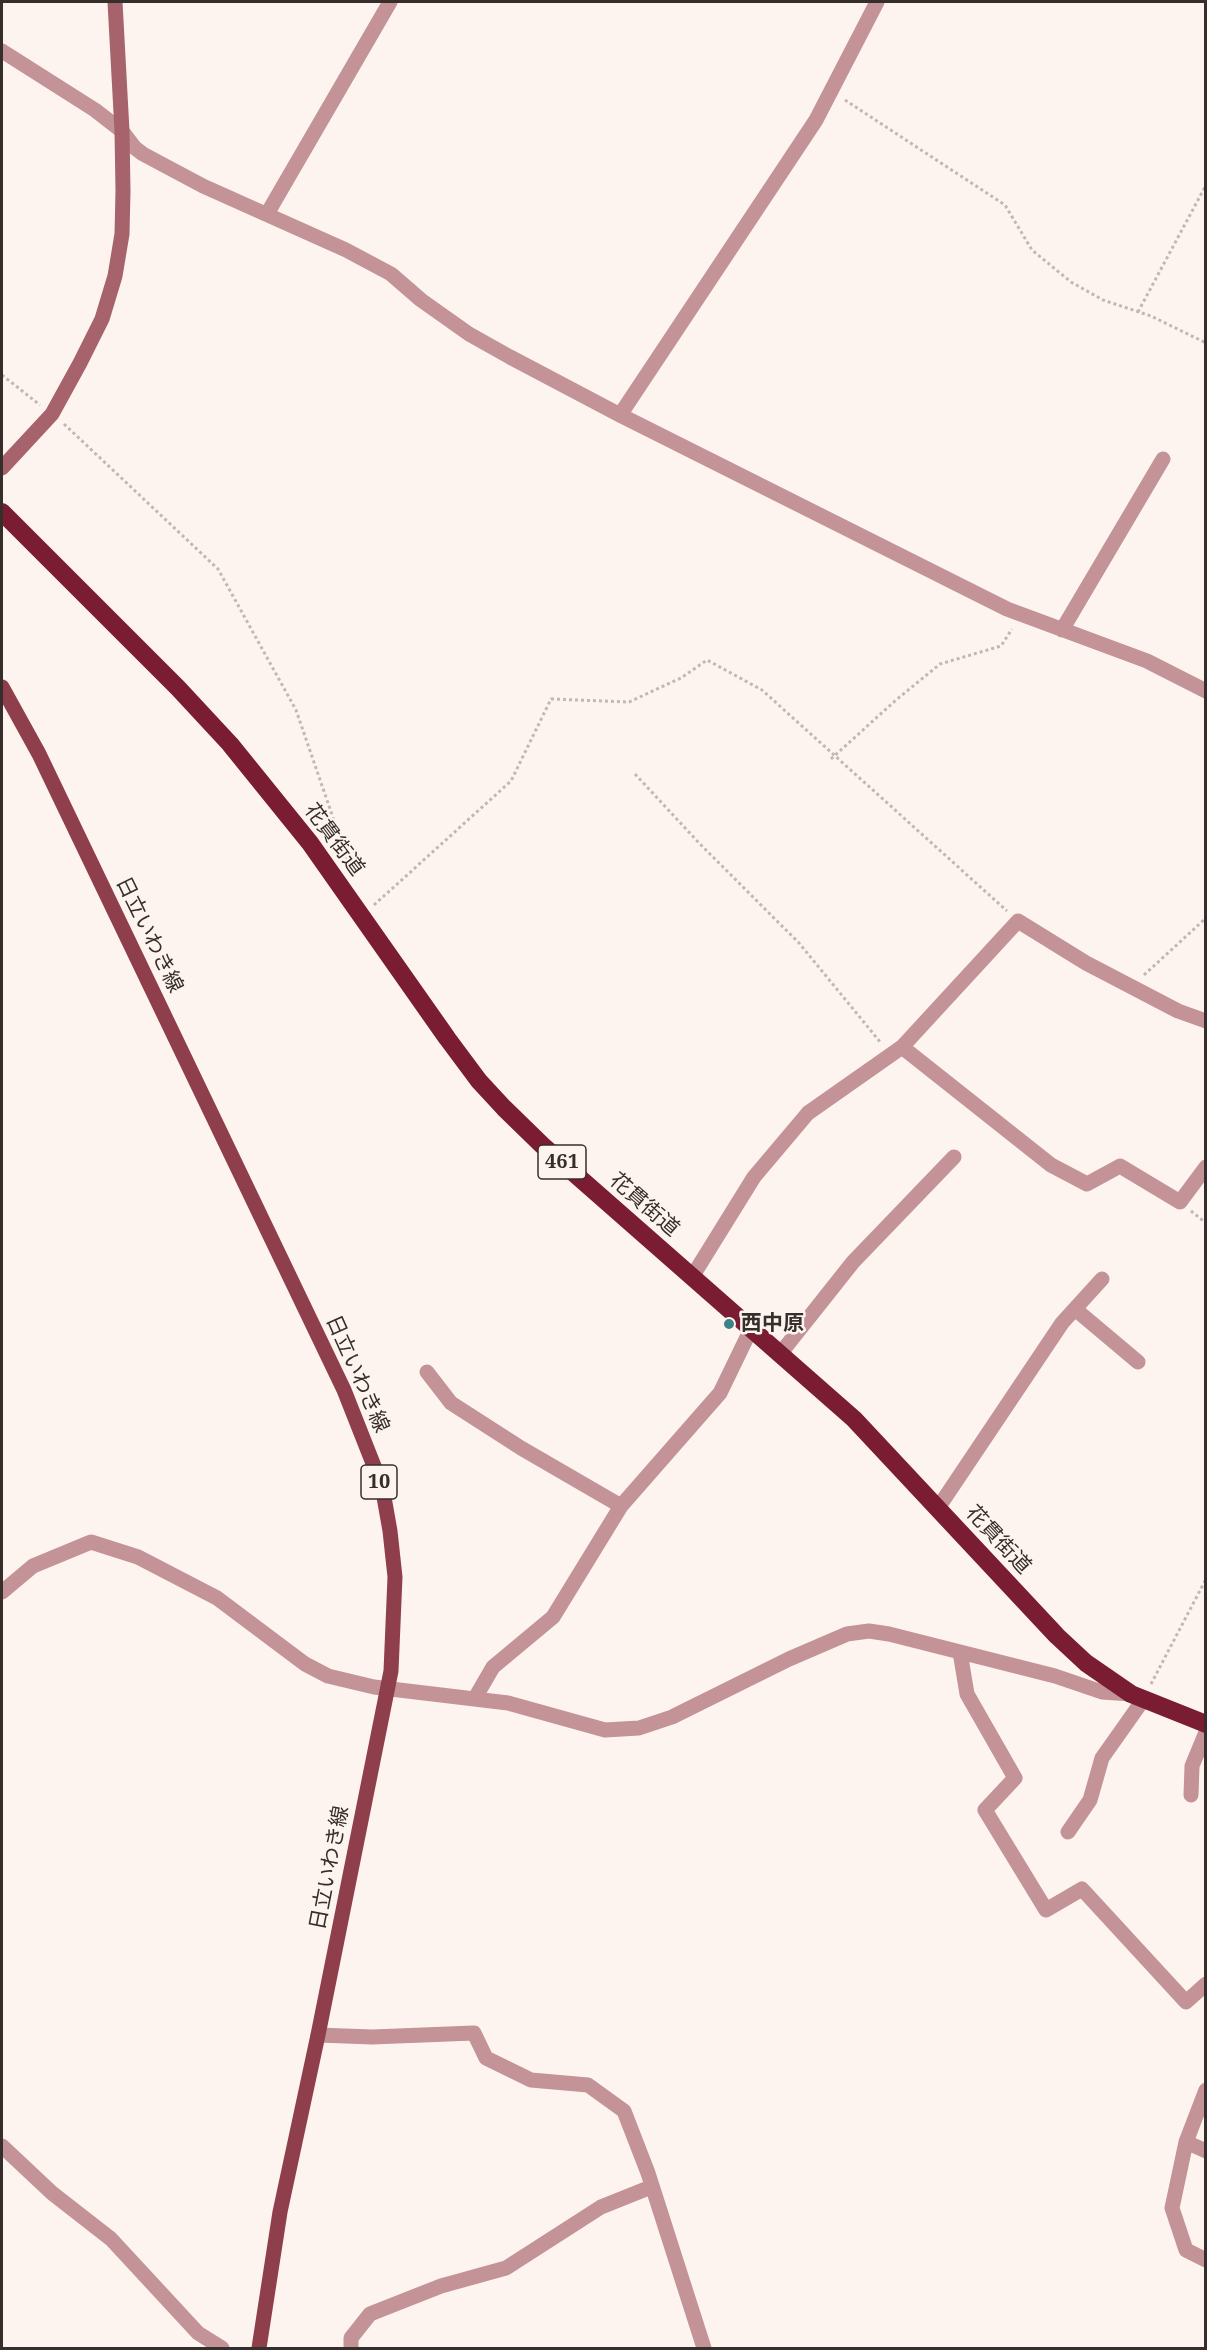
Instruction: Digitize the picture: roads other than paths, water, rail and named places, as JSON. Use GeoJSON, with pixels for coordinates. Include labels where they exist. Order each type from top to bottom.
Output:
{"type":"FeatureCollection","features":[{"type":"Feature","properties":{"kind":"highway","name":"花貫街道"},"geometry":{"type":"LineString","coordinates":[[2,512],[178,688],[230,744],[310,843],[453,1047],[479,1081],[504,1108],[854,1419],[1057,1636],[1086,1663],[1137,1697],[1206,1724]]}},
{"type":"Feature","properties":{"kind":"main road","name":"日立いわき線"},"geometry":{"type":"LineString","coordinates":[[2,687],[39,754],[344,1390],[362,1433],[384,1497],[395,1576],[394,1627],[388,1688],[280,2212],[259,2349]]}},
{"type":"Feature","properties":{"kind":"street"},"geometry":{"type":"LineString","coordinates":[[2,468],[52,414],[102,319],[114,276],[122,234],[122,131],[115,2]]}},
{"type":"Feature","properties":{"kind":"street"},"geometry":{"type":"LineString","coordinates":[[267,214],[390,2]]}},
{"type":"Feature","properties":{"kind":"street"},"geometry":{"type":"LineString","coordinates":[[620,415],[816,120],[877,2]]}},
{"type":"Feature","properties":{"kind":"street"},"geometry":{"type":"LineString","coordinates":[[2,51],[96,110],[122,131],[135,148],[143,154],[203,186],[346,250],[391,274],[421,300],[469,334],[620,415],[1022,615],[1147,662],[1206,691]]}},
{"type":"Feature","properties":{"kind":"street"},"geometry":{"type":"LineString","coordinates":[[1062,630],[1163,459]]}},
{"type":"Feature","properties":{"kind":"street"},"geometry":{"type":"LineString","coordinates":[[692,1277],[754,1177],[808,1113],[897,1051],[1018,921],[1086,963],[1131,987],[1178,1011],[1206,1021]]}},
{"type":"Feature","properties":{"kind":"street"},"geometry":{"type":"LineString","coordinates":[[897,1051],[1051,1165],[1088,1184],[1120,1166],[1180,1202],[1206,1167]]}},
{"type":"Feature","properties":{"kind":"street"},"geometry":{"type":"LineString","coordinates":[[780,1354],[853,1262],[954,1157]]}},
{"type":"Feature","properties":{"kind":"street"},"geometry":{"type":"LineString","coordinates":[[938,1508],[1062,1323],[1102,1280]]}},
{"type":"Feature","properties":{"kind":"street"},"geometry":{"type":"LineString","coordinates":[[1075,1308],[1138,1362]]}},
{"type":"Feature","properties":{"kind":"street"},"geometry":{"type":"LineString","coordinates":[[475,1698],[493,1667],[553,1617],[621,1506],[720,1393],[751,1329]]}},
{"type":"Feature","properties":{"kind":"street"},"geometry":{"type":"LineString","coordinates":[[427,1372],[451,1403],[520,1448],[621,1506]]}},
{"type":"Feature","properties":{"kind":"street"},"geometry":{"type":"LineString","coordinates":[[2,1592],[33,1566],[91,1542],[138,1557],[217,1598],[305,1664],[328,1676],[388,1688],[508,1703],[605,1730],[639,1728],[672,1718],[789,1659],[847,1634],[868,1631],[889,1634],[1055,1676],[1102,1692],[1137,1697],[1102,1758],[1090,1800],[1068,1832]]}},
{"type":"Feature","properties":{"kind":"street"},"geometry":{"type":"LineString","coordinates":[[960,1652],[967,1694],[1015,1779],[985,1810],[1046,1910],[1082,1889],[1185,2002],[1206,1984]]}},
{"type":"Feature","properties":{"kind":"street"},"geometry":{"type":"LineString","coordinates":[[1191,1795],[1192,1766],[1206,1732]]}},
{"type":"Feature","properties":{"kind":"street"},"geometry":{"type":"LineString","coordinates":[[318,2035],[372,2037],[474,2033],[486,2058],[531,2080],[588,2085],[624,2111],[705,2349]]}},
{"type":"Feature","properties":{"kind":"street"},"geometry":{"type":"LineString","coordinates":[[1206,2090],[1185,2142],[1172,2208],[1185,2250],[1206,2260]]}},
{"type":"Feature","properties":{"kind":"street"},"geometry":{"type":"LineString","coordinates":[[1185,2142],[1206,2151]]}},
{"type":"Feature","properties":{"kind":"street"},"geometry":{"type":"LineString","coordinates":[[2,2146],[52,2193],[111,2239],[198,2332],[222,2349]]}},
{"type":"Feature","properties":{"kind":"street"},"geometry":{"type":"LineString","coordinates":[[351,2349],[351,2338],[370,2314],[441,2286],[506,2268],[601,2206],[651,2187]]}},
{"type":"Feature","properties":{"kind":"place","name":"西中原"},"geometry":{"type":"Point","coordinates":[729,1324]}}]}
